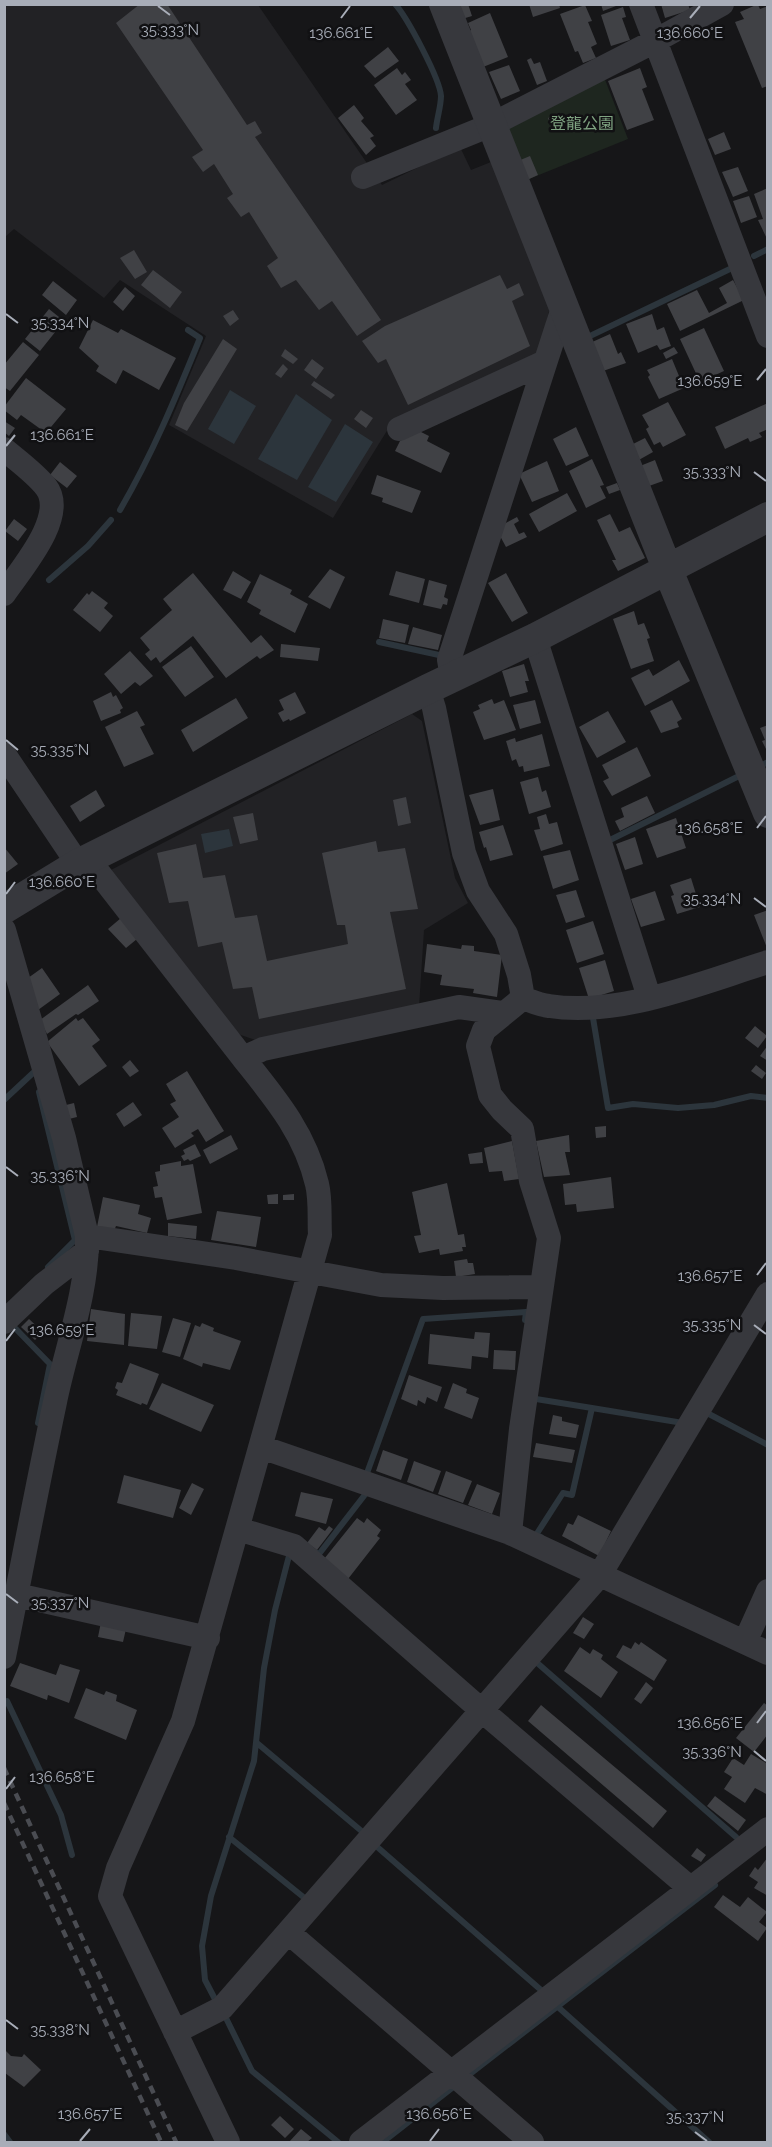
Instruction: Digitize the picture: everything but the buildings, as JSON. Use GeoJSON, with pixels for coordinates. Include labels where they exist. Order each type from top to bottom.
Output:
{"type":"FeatureCollection","features":[{"type":"Feature","properties":{"kind":"street"},"geometry":{"type":"LineString","coordinates":[[444,4],[667,568],[768,813]]}},
{"type":"Feature","properties":{"kind":"street"},"geometry":{"type":"LineString","coordinates":[[641,4],[768,336]]}},
{"type":"Feature","properties":{"kind":"street"},"geometry":{"type":"LineString","coordinates":[[363,177],[491,125],[722,4]]}},
{"type":"Feature","properties":{"kind":"street"},"geometry":{"type":"LineString","coordinates":[[523,998],[519,975],[506,934],[478,891],[464,853],[434,708],[440,683],[563,308]]}},
{"type":"Feature","properties":{"kind":"street"},"geometry":{"type":"LineString","coordinates":[[399,429],[545,362]]}},
{"type":"Feature","properties":{"kind":"street"},"geometry":{"type":"LineString","coordinates":[[4,449],[46,487],[52,506],[43,536],[4,594]]}},
{"type":"Feature","properties":{"kind":"street"},"geometry":{"type":"LineString","coordinates":[[4,909],[83,862],[440,683],[535,638],[768,517]]}},
{"type":"Feature","properties":{"kind":"street"},"geometry":{"type":"LineString","coordinates":[[535,638],[650,997]]}},
{"type":"Feature","properties":{"kind":"street"},"geometry":{"type":"LineString","coordinates":[[4,754],[83,862],[283,1107],[303,1143],[318,1186],[320,1235],[208,1638],[183,1721],[118,1868],[110,1896],[228,2142]]}},
{"type":"Feature","properties":{"kind":"street"},"geometry":{"type":"LineString","coordinates":[[4,930],[64,1138],[87,1244],[81,1292],[55,1400],[4,1657]]}},
{"type":"Feature","properties":{"kind":"street"},"geometry":{"type":"LineString","coordinates":[[523,998],[547,1006],[579,1008],[609,1006],[650,997],[768,962]]}},
{"type":"Feature","properties":{"kind":"street"},"geometry":{"type":"LineString","coordinates":[[510,1533],[520,1430],[549,1238],[531,1180],[522,1129],[490,1095],[478,1046],[484,1030],[523,998]]}},
{"type":"Feature","properties":{"kind":"street"},"geometry":{"type":"LineString","coordinates":[[243,1058],[263,1049],[459,1007],[502,1013]]}},
{"type":"Feature","properties":{"kind":"street"},"geometry":{"type":"LineString","coordinates":[[4,1322],[87,1244],[236,1258],[381,1285],[443,1288],[540,1287]]}},
{"type":"Feature","properties":{"kind":"street"},"geometry":{"type":"LineString","coordinates":[[175,2032],[222,2007],[599,1576],[768,1294]]}},
{"type":"Feature","properties":{"kind":"street"},"geometry":{"type":"LineString","coordinates":[[261,1447],[510,1533],[768,1653]]}},
{"type":"Feature","properties":{"kind":"street"},"geometry":{"type":"LineString","coordinates":[[238,1529],[294,1546],[690,1888]]}},
{"type":"Feature","properties":{"kind":"street"},"geometry":{"type":"LineString","coordinates":[[745,1642],[768,1591]]}},
{"type":"Feature","properties":{"kind":"street"},"geometry":{"type":"LineString","coordinates":[[17,1595],[208,1638]]}},
{"type":"Feature","properties":{"kind":"street"},"geometry":{"type":"LineString","coordinates":[[361,2142],[768,1828]]}},
{"type":"Feature","properties":{"kind":"street"},"geometry":{"type":"LineString","coordinates":[[289,1933],[532,2142]]}},
{"type":"Feature","properties":{"kind":"shaded area"},"geometry":{"type":"Polygon","coordinates":[[[5,5],[258,5],[382,185],[460,147],[471,170],[491,162],[551,303],[539,353],[393,421],[333,518],[169,425],[206,336],[120,280],[104,298],[14,229],[5,237],[5,5]]]}},
{"type":"Feature","properties":{"kind":"shaded area"},"geometry":{"type":"Polygon","coordinates":[[[230,390],[256,406],[234,444],[208,429],[230,390]]]}},
{"type":"Feature","properties":{"kind":"shaded area"},"geometry":{"type":"Polygon","coordinates":[[[296,394],[332,420],[297,480],[258,459],[296,394]]]}},
{"type":"Feature","properties":{"kind":"shaded area"},"geometry":{"type":"Polygon","coordinates":[[[345,424],[373,442],[336,502],[308,487],[345,424]]]}},
{"type":"Feature","properties":{"kind":"shaded area"},"geometry":{"type":"Polygon","coordinates":[[[412,714],[422,721],[455,878],[468,903],[424,930],[419,1007],[258,1041],[238,1034],[109,871],[412,714]]]}},
{"type":"Feature","properties":{"kind":"shaded area"},"geometry":{"type":"Polygon","coordinates":[[[229,829],[233,846],[205,853],[201,834],[229,829]]]}},
{"type":"Feature","properties":{"kind":"green space","name":"登龍公園"},"geometry":{"type":"Polygon","coordinates":[[[604,77],[628,139],[519,183],[498,128],[604,77]]]}},
{"type":"Feature","properties":{"kind":"waterway"},"geometry":{"type":"LineString","coordinates":[[395,4],[422,48],[439,88],[441,100],[436,128]]}},
{"type":"Feature","properties":{"kind":"waterway"},"geometry":{"type":"LineString","coordinates":[[754,256],[768,249]]}},
{"type":"Feature","properties":{"kind":"waterway"},"geometry":{"type":"LineString","coordinates":[[590,336],[732,268]]}},
{"type":"Feature","properties":{"kind":"waterway"},"geometry":{"type":"LineString","coordinates":[[120,510],[153,447],[200,338],[188,330]]}},
{"type":"Feature","properties":{"kind":"waterway"},"geometry":{"type":"LineString","coordinates":[[49,580],[88,546],[111,520]]}},
{"type":"Feature","properties":{"kind":"waterway"},"geometry":{"type":"LineString","coordinates":[[379,642],[439,655]]}},
{"type":"Feature","properties":{"kind":"waterway"},"geometry":{"type":"LineString","coordinates":[[762,765],[768,762]]}},
{"type":"Feature","properties":{"kind":"waterway"},"geometry":{"type":"LineString","coordinates":[[610,840],[737,777]]}},
{"type":"Feature","properties":{"kind":"waterway"},"geometry":{"type":"LineString","coordinates":[[593,1018],[608,1108],[633,1104],[678,1108],[714,1105],[751,1096],[768,1098]]}},
{"type":"Feature","properties":{"kind":"waterway"},"geometry":{"type":"LineString","coordinates":[[4,1100],[34,1072]]}},
{"type":"Feature","properties":{"kind":"waterway"},"geometry":{"type":"LineString","coordinates":[[39,1092],[75,1240],[48,1267]]}},
{"type":"Feature","properties":{"kind":"waterway"},"geometry":{"type":"LineString","coordinates":[[367,1473],[423,1319],[526,1312],[525,1320]]}},
{"type":"Feature","properties":{"kind":"waterway"},"geometry":{"type":"LineString","coordinates":[[15,1328],[50,1364],[38,1423]]}},
{"type":"Feature","properties":{"kind":"waterway"},"geometry":{"type":"LineString","coordinates":[[536,1399],[592,1408]]}},
{"type":"Feature","properties":{"kind":"waterway"},"geometry":{"type":"LineString","coordinates":[[541,1537],[536,1535],[563,1493],[572,1495],[592,1408],[683,1423]]}},
{"type":"Feature","properties":{"kind":"waterway"},"geometry":{"type":"LineString","coordinates":[[707,1413],[768,1445]]}},
{"type":"Feature","properties":{"kind":"waterway"},"geometry":{"type":"LineString","coordinates":[[315,1552],[319,1554],[367,1492]]}},
{"type":"Feature","properties":{"kind":"waterway"},"geometry":{"type":"LineString","coordinates":[[217,2003],[205,1980],[202,1946],[211,1896],[254,1761],[264,1668],[275,1610],[290,1552]]}},
{"type":"Feature","properties":{"kind":"waterway"},"geometry":{"type":"LineString","coordinates":[[535,1661],[736,1837]]}},
{"type":"Feature","properties":{"kind":"waterway"},"geometry":{"type":"LineString","coordinates":[[7,1701],[61,1815],[72,1855]]}},
{"type":"Feature","properties":{"kind":"waterway"},"geometry":{"type":"LineString","coordinates":[[257,1743],[365,1834]]}},
{"type":"Feature","properties":{"kind":"waterway"},"geometry":{"type":"LineString","coordinates":[[229,1837],[307,1900]]}},
{"type":"Feature","properties":{"kind":"waterway"},"geometry":{"type":"LineString","coordinates":[[375,1845],[541,1990]]}},
{"type":"Feature","properties":{"kind":"waterway"},"geometry":{"type":"LineString","coordinates":[[466,2077],[715,1885]]}},
{"type":"Feature","properties":{"kind":"waterway"},"geometry":{"type":"LineString","coordinates":[[558,2007],[709,2142]]}},
{"type":"Feature","properties":{"kind":"waterway"},"geometry":{"type":"LineString","coordinates":[[228,2013],[225,2016],[252,2071],[338,2142]]}},
{"type":"Feature","properties":{"kind":"waterway"},"geometry":{"type":"LineString","coordinates":[[383,2142],[456,2085]]}},
{"type":"Feature","properties":{"kind":"waterway"},"geometry":{"type":"LineString","coordinates":[[4,2134],[10,2142]]}},
{"type":"Feature","properties":{"kind":"railway"},"geometry":{"type":"LineString","coordinates":[[4,1768],[176,2142]]}},
{"type":"Feature","properties":{"kind":"railway"},"geometry":{"type":"LineString","coordinates":[[4,1803],[161,2142]]}}]}
